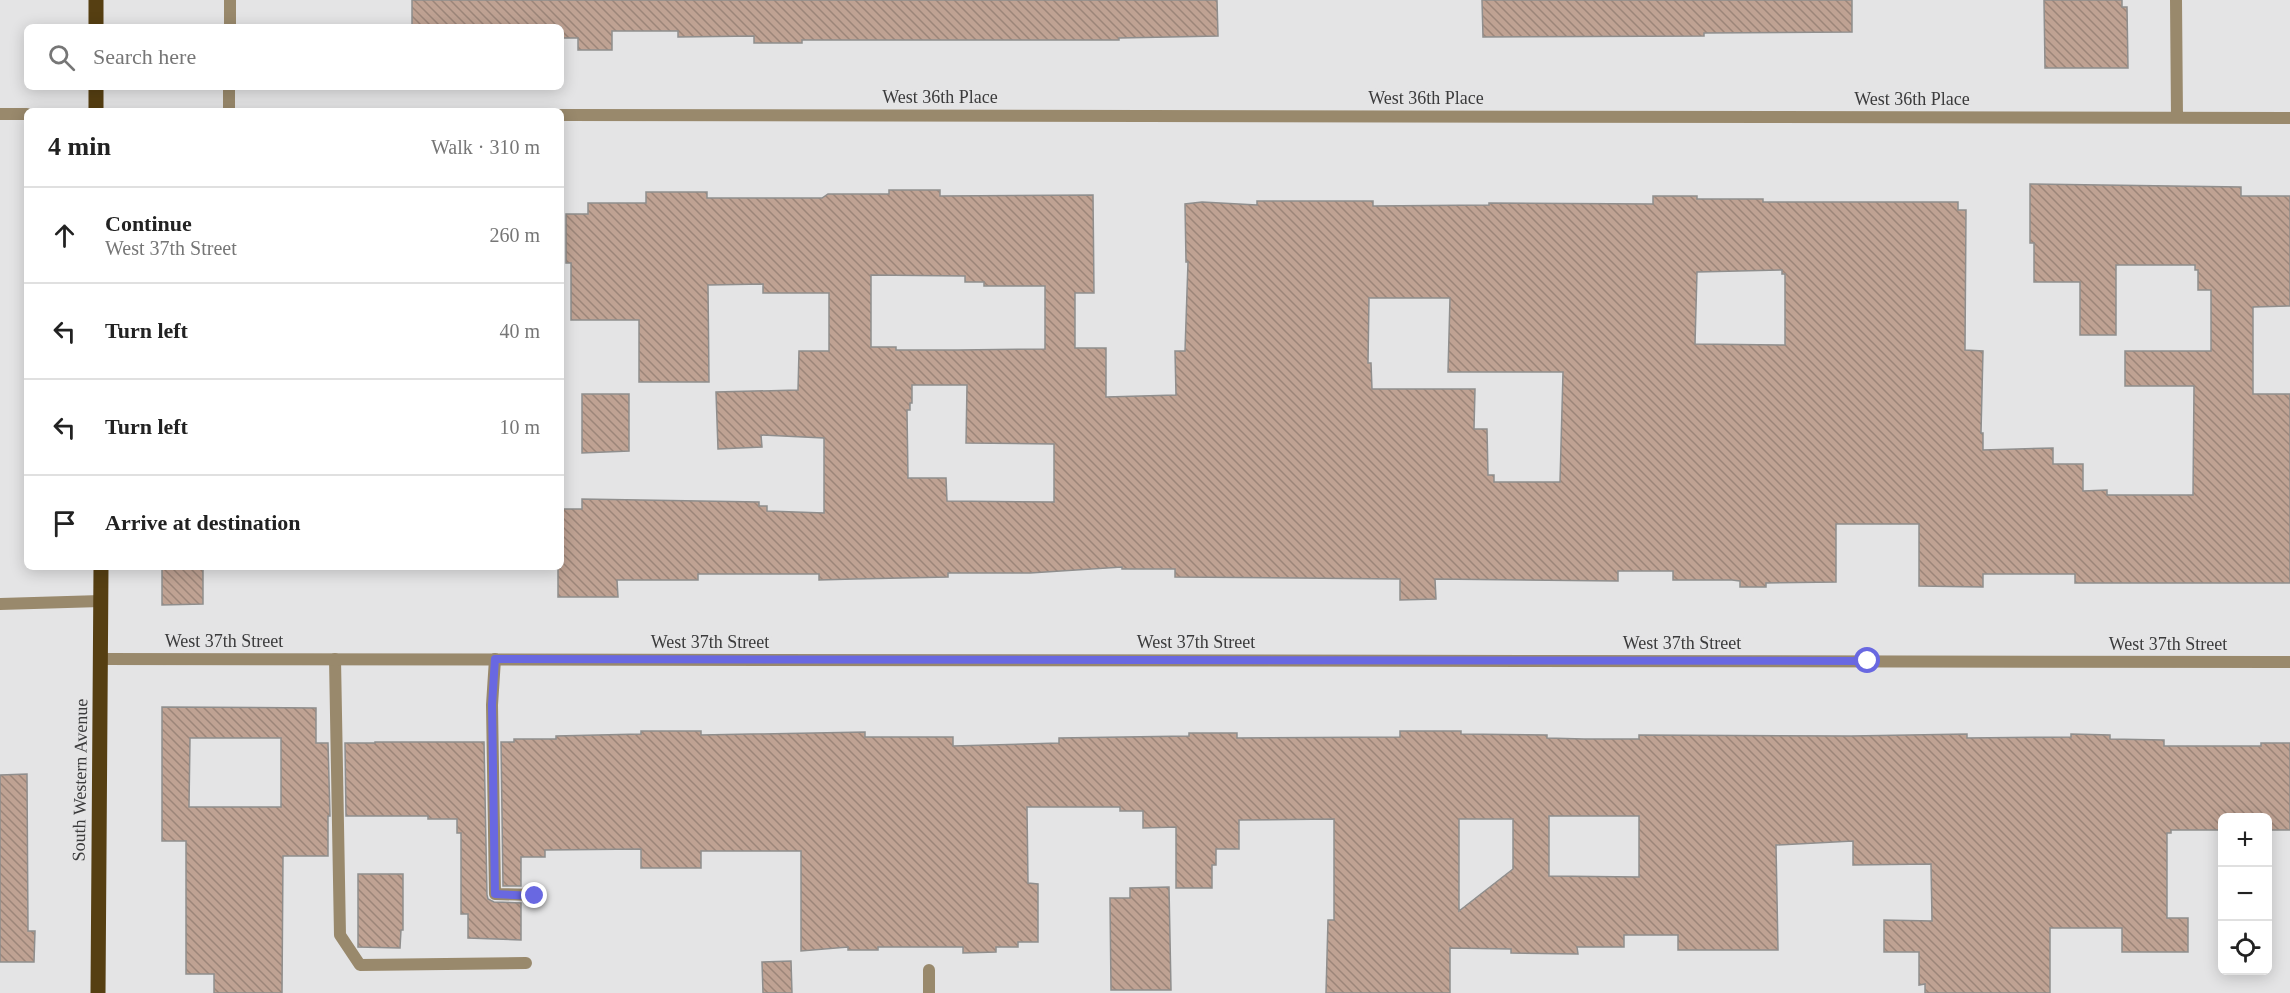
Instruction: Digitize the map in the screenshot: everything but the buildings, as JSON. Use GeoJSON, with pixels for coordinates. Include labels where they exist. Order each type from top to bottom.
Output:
{"type":"FeatureCollection","features":[{"type":"Feature","properties":{"kind":"main road"},"geometry":{"type":"LineString","coordinates":[[96,0],[96,24]]}},
{"type":"Feature","properties":{"kind":"main road"},"geometry":{"type":"LineString","coordinates":[[96,90],[96,108]]}},
{"type":"Feature","properties":{"kind":"main road","name":"South Western Avenue"},"geometry":{"type":"LineString","coordinates":[[98,993],[101,570]]}},
{"type":"Feature","properties":{"kind":"street"},"geometry":{"type":"LineString","coordinates":[[230,0],[230,24]]}},
{"type":"Feature","properties":{"kind":"street"},"geometry":{"type":"LineString","coordinates":[[2176,0],[2177,117]]}},
{"type":"Feature","properties":{"kind":"street"},"geometry":{"type":"LineString","coordinates":[[229,90],[229,108]]}},
{"type":"Feature","properties":{"kind":"street"},"geometry":{"type":"LineString","coordinates":[[0,114],[24,114]]}},
{"type":"Feature","properties":{"kind":"street","name":"West 36th Place"},"geometry":{"type":"LineString","coordinates":[[564,115],[2290,118]]}},
{"type":"Feature","properties":{"kind":"street"},"geometry":{"type":"LineString","coordinates":[[0,604],[101,601]]}},
{"type":"Feature","properties":{"kind":"street","name":"West 37th Street"},"geometry":{"type":"LineString","coordinates":[[101,659],[2290,662]]}},
{"type":"Feature","properties":{"kind":"street"},"geometry":{"type":"LineString","coordinates":[[335,659],[340,935],[360,964],[526,963]]}},
{"type":"Feature","properties":{"kind":"street"},"geometry":{"type":"LineString","coordinates":[[495,659],[492,705],[495,894],[535,896]]}},
{"type":"Feature","properties":{"kind":"street"},"geometry":{"type":"LineString","coordinates":[[929,970],[929,993]]}},
{"type":"Feature","properties":{"kind":"route"},"geometry":{"type":"LineString","coordinates":[[535,896],[495,894],[492,697],[495,659],[1868,661]]}}]}
